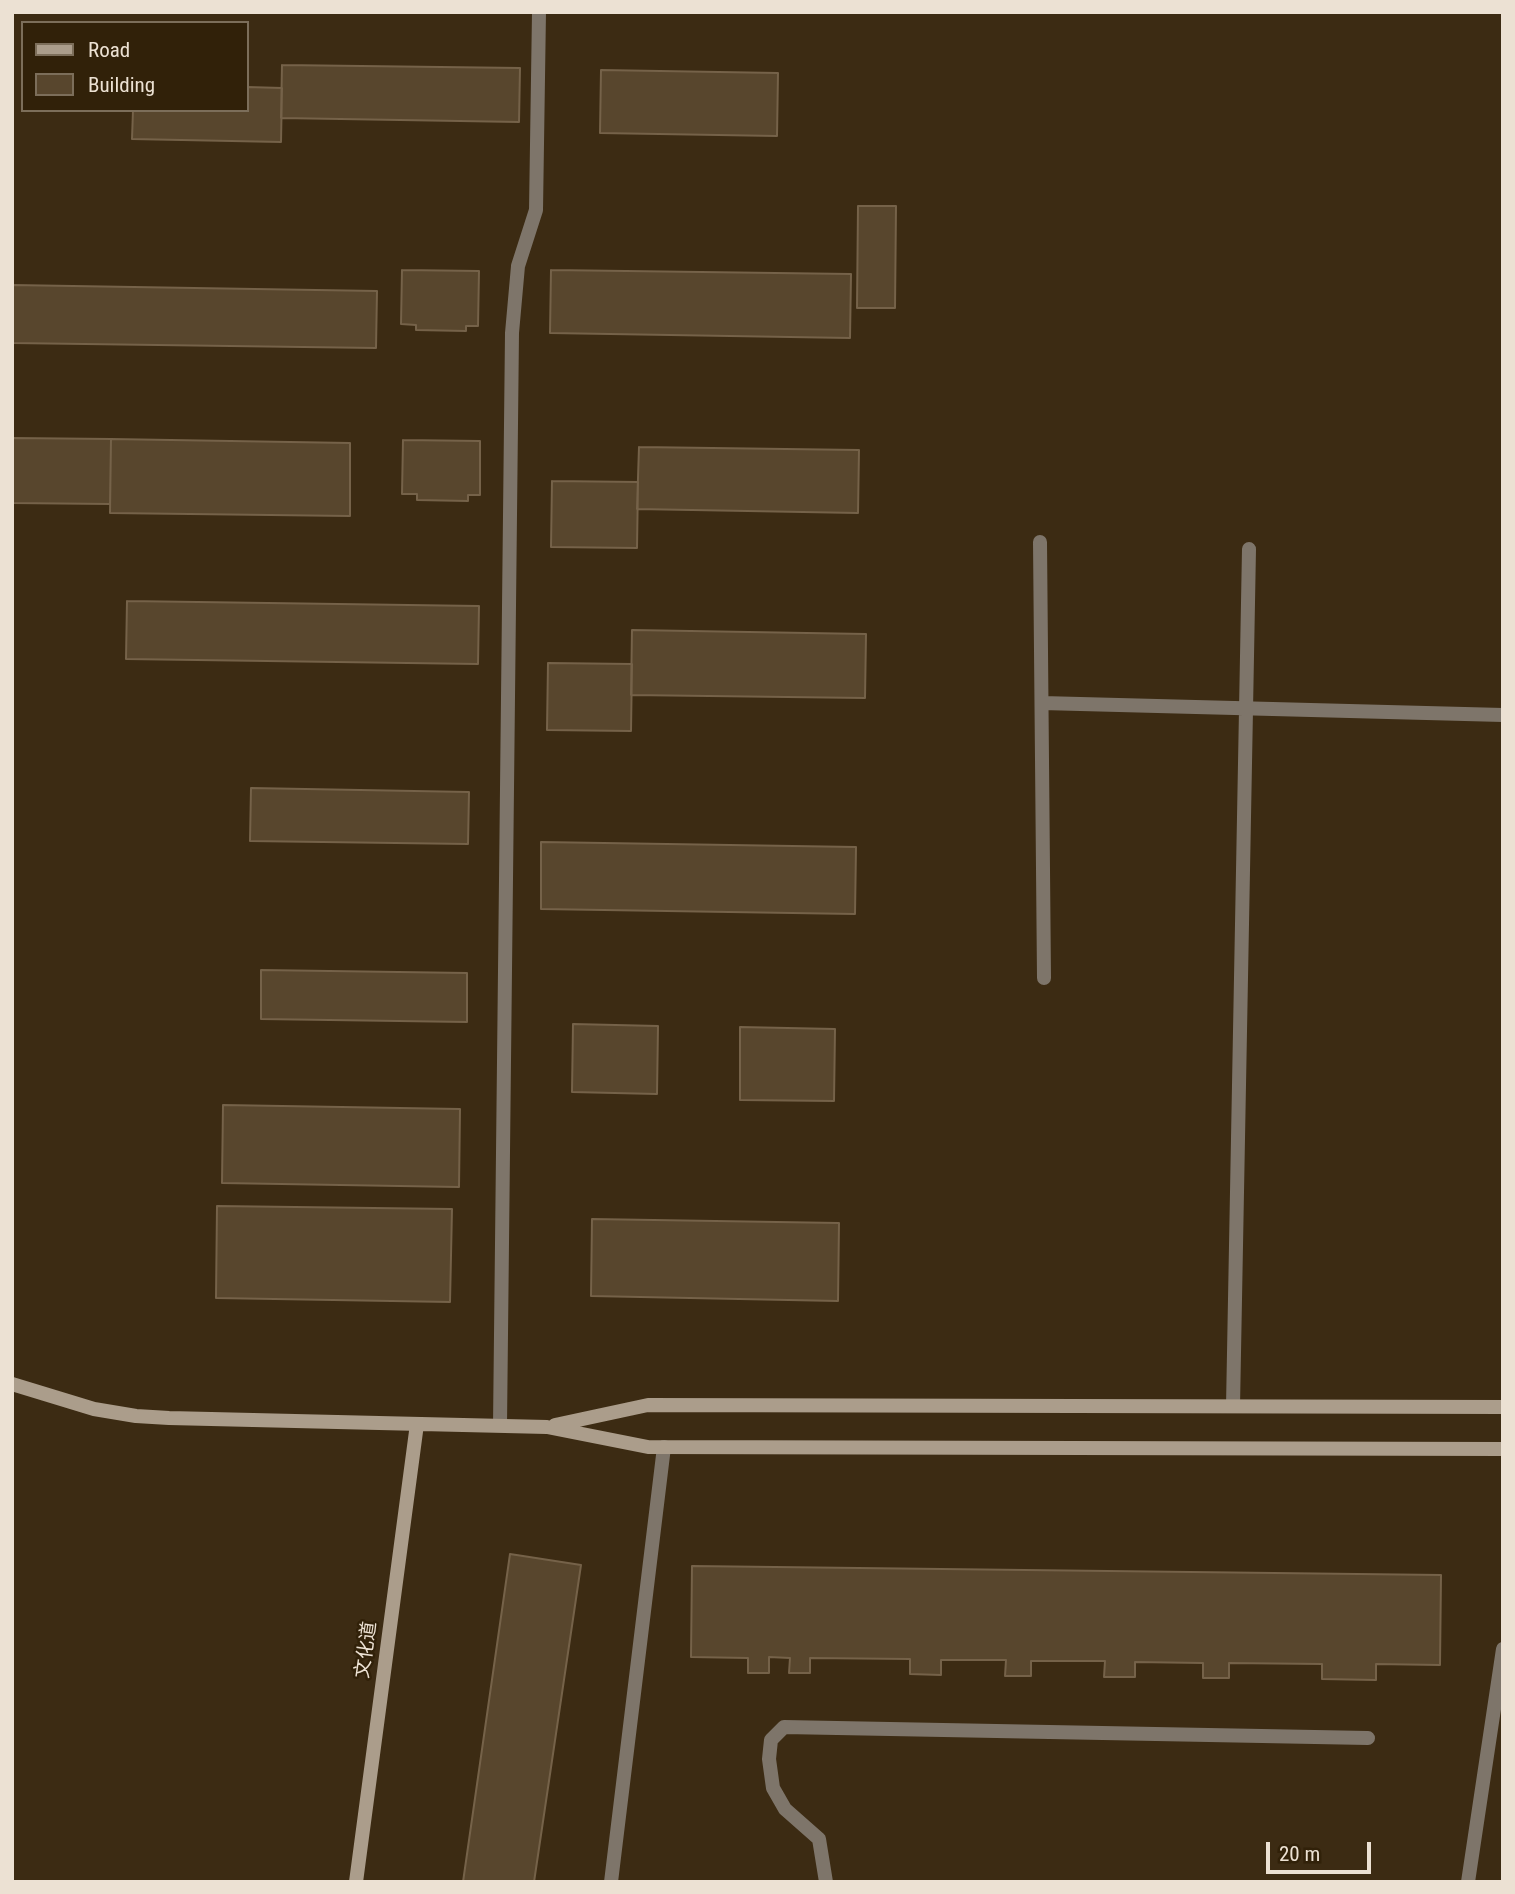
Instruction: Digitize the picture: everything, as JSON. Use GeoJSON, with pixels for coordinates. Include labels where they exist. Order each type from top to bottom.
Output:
{"type":"FeatureCollection","features":[{"type":"Feature","properties":{"kind":"main road"},"geometry":{"type":"LineString","coordinates":[[12,1384],[94,1409],[136,1416],[547,1427],[648,1447],[1503,1449]]}},
{"type":"Feature","properties":{"kind":"main road"},"geometry":{"type":"LineString","coordinates":[[547,1427],[648,1405],[1503,1407]]}},
{"type":"Feature","properties":{"kind":"main road","name":"文化道"},"geometry":{"type":"LineString","coordinates":[[356,1882],[417,1424]]}},
{"type":"Feature","properties":{"kind":"street"},"geometry":{"type":"LineString","coordinates":[[500,1425],[512,333],[518,265],[536,210],[539,12]]}},
{"type":"Feature","properties":{"kind":"street"},"geometry":{"type":"LineString","coordinates":[[1040,542],[1044,978]]}},
{"type":"Feature","properties":{"kind":"street"},"geometry":{"type":"LineString","coordinates":[[1233,1406],[1249,549]]}},
{"type":"Feature","properties":{"kind":"street"},"geometry":{"type":"LineString","coordinates":[[1042,703],[1503,715]]}},
{"type":"Feature","properties":{"kind":"street"},"geometry":{"type":"LineString","coordinates":[[611,1882],[664,1447]]}},
{"type":"Feature","properties":{"kind":"street"},"geometry":{"type":"LineString","coordinates":[[1468,1882],[1503,1649]]}},
{"type":"Feature","properties":{"kind":"street"},"geometry":{"type":"LineString","coordinates":[[826,1882],[819,1839],[785,1809],[774,1788],[769,1759],[771,1740],[784,1727],[1368,1738]]}},
{"type":"Feature","properties":{"kind":"building"},"geometry":{"type":"Polygon","coordinates":[[[282,65],[520,68],[519,122],[281,118],[282,65]]]}},
{"type":"Feature","properties":{"kind":"building"},"geometry":{"type":"Polygon","coordinates":[[[601,70],[778,73],[777,136],[600,133],[601,70]]]}},
{"type":"Feature","properties":{"kind":"building"},"geometry":{"type":"Polygon","coordinates":[[[248,87],[282,88],[281,142],[132,139],[133,112],[248,112],[248,87]]]}},
{"type":"Feature","properties":{"kind":"building"},"geometry":{"type":"Polygon","coordinates":[[[858,206],[896,206],[895,308],[857,308],[858,206]]]}},
{"type":"Feature","properties":{"kind":"building"},"geometry":{"type":"Polygon","coordinates":[[[402,270],[479,271],[478,326],[466,326],[466,331],[416,330],[416,325],[401,324],[402,270]]]}},
{"type":"Feature","properties":{"kind":"building"},"geometry":{"type":"Polygon","coordinates":[[[551,270],[851,274],[850,338],[550,333],[551,270]]]}},
{"type":"Feature","properties":{"kind":"building"},"geometry":{"type":"Polygon","coordinates":[[[12,285],[377,291],[376,348],[12,343],[12,285]]]}},
{"type":"Feature","properties":{"kind":"building"},"geometry":{"type":"Polygon","coordinates":[[[12,438],[111,439],[110,504],[12,503],[12,438]]]}},
{"type":"Feature","properties":{"kind":"building"},"geometry":{"type":"Polygon","coordinates":[[[111,439],[350,443],[350,516],[110,513],[111,439]]]}},
{"type":"Feature","properties":{"kind":"building"},"geometry":{"type":"Polygon","coordinates":[[[403,440],[480,441],[480,495],[468,495],[468,501],[417,500],[417,494],[402,494],[403,440]]]}},
{"type":"Feature","properties":{"kind":"building"},"geometry":{"type":"Polygon","coordinates":[[[639,447],[859,450],[858,513],[637,509],[639,447]]]}},
{"type":"Feature","properties":{"kind":"building"},"geometry":{"type":"Polygon","coordinates":[[[552,481],[638,482],[637,548],[551,547],[552,481]]]}},
{"type":"Feature","properties":{"kind":"building"},"geometry":{"type":"Polygon","coordinates":[[[127,601],[479,606],[478,664],[126,659],[127,601]]]}},
{"type":"Feature","properties":{"kind":"building"},"geometry":{"type":"Polygon","coordinates":[[[632,630],[866,634],[865,698],[631,695],[632,630]]]}},
{"type":"Feature","properties":{"kind":"building"},"geometry":{"type":"Polygon","coordinates":[[[548,663],[632,664],[631,731],[547,730],[548,663]]]}},
{"type":"Feature","properties":{"kind":"building"},"geometry":{"type":"Polygon","coordinates":[[[251,788],[469,792],[468,844],[250,841],[251,788]]]}},
{"type":"Feature","properties":{"kind":"building"},"geometry":{"type":"Polygon","coordinates":[[[541,842],[856,847],[855,914],[541,909],[541,842]]]}},
{"type":"Feature","properties":{"kind":"building"},"geometry":{"type":"Polygon","coordinates":[[[261,970],[467,973],[467,1022],[261,1019],[261,970]]]}},
{"type":"Feature","properties":{"kind":"building"},"geometry":{"type":"Polygon","coordinates":[[[573,1024],[658,1026],[657,1094],[572,1092],[573,1024]]]}},
{"type":"Feature","properties":{"kind":"building"},"geometry":{"type":"Polygon","coordinates":[[[740,1027],[835,1029],[834,1101],[740,1100],[740,1027]]]}},
{"type":"Feature","properties":{"kind":"building"},"geometry":{"type":"Polygon","coordinates":[[[223,1105],[460,1109],[459,1187],[222,1183],[223,1105]]]}},
{"type":"Feature","properties":{"kind":"building"},"geometry":{"type":"Polygon","coordinates":[[[217,1206],[452,1209],[450,1302],[216,1298],[217,1206]]]}},
{"type":"Feature","properties":{"kind":"building"},"geometry":{"type":"Polygon","coordinates":[[[592,1219],[839,1223],[838,1301],[591,1296],[592,1219]]]}},
{"type":"Feature","properties":{"kind":"building"},"geometry":{"type":"Polygon","coordinates":[[[510,1554],[581,1565],[534,1882],[463,1882],[510,1554]]]}},
{"type":"Feature","properties":{"kind":"building"},"geometry":{"type":"Polygon","coordinates":[[[692,1566],[1441,1575],[1440,1665],[1376,1664],[1376,1680],[1322,1679],[1322,1664],[1229,1663],[1229,1678],[1203,1678],[1203,1663],[1135,1662],[1135,1677],[1104,1677],[1105,1661],[1031,1661],[1031,1676],[1005,1676],[1006,1660],[941,1660],[941,1675],[910,1674],[910,1659],[810,1658],[810,1673],[789,1673],[790,1658],[769,1657],[769,1673],[748,1673],[748,1658],[691,1657],[692,1566]]]}}]}
